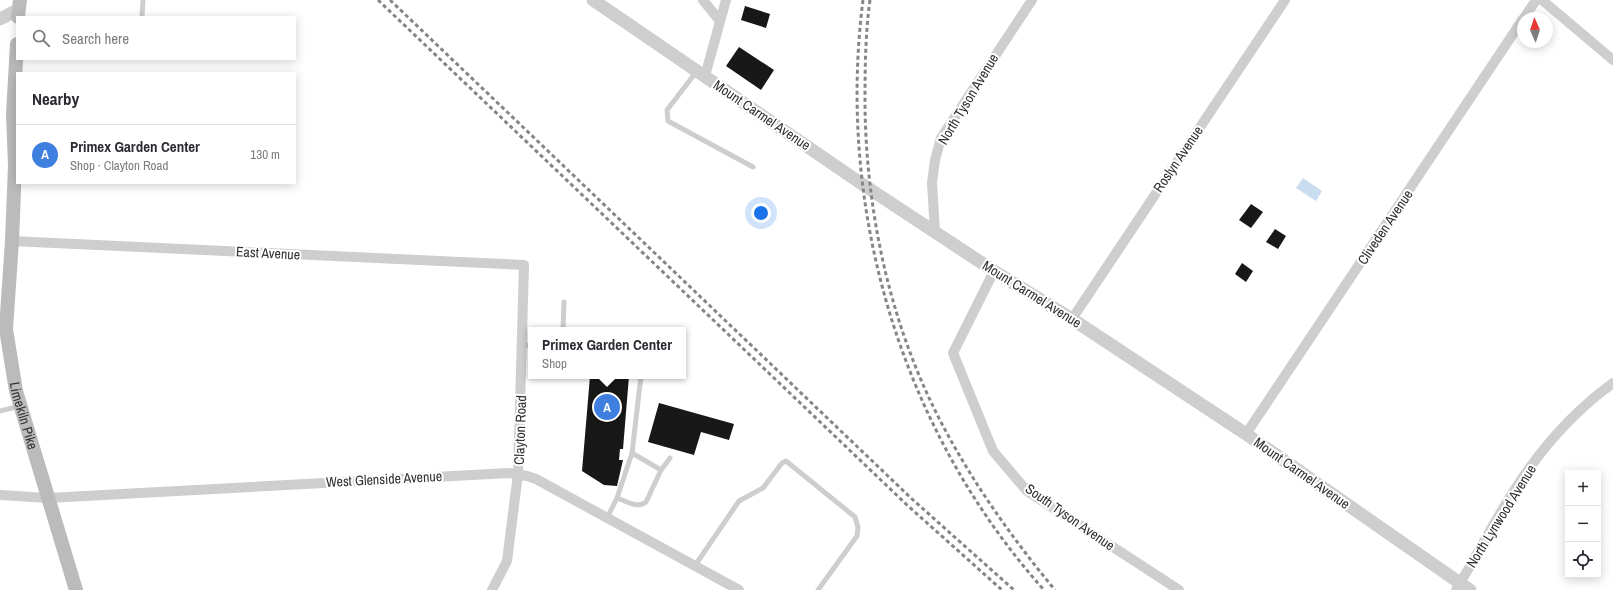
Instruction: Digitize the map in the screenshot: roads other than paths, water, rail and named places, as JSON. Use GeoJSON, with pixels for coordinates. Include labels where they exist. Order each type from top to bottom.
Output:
{"type":"FeatureCollection","features":[{"type":"Feature","properties":{"kind":"main road","name":"Limekiln Pike"},"geometry":{"type":"LineString","coordinates":[[16,72],[17,60]]}},
{"type":"Feature","properties":{"kind":"main road","name":"Limekiln Pike"},"geometry":{"type":"LineString","coordinates":[[16,79],[16,166],[6,329],[12,372],[76,590]]}},
{"type":"Feature","properties":{"kind":"street","name":"Mount Carmel Avenue"},"geometry":{"type":"LineString","coordinates":[[593,0],[935,232],[994,271],[1072,319],[1246,434],[1462,588]]}},
{"type":"Feature","properties":{"kind":"street"},"geometry":{"type":"LineString","coordinates":[[703,0],[720,21]]}},
{"type":"Feature","properties":{"kind":"street"},"geometry":{"type":"LineString","coordinates":[[701,73],[726,0]]}},
{"type":"Feature","properties":{"kind":"street","name":"North Tyson Avenue"},"geometry":{"type":"LineString","coordinates":[[935,232],[932,183],[935,160],[942,138],[1032,0]]}},
{"type":"Feature","properties":{"kind":"street","name":"Roslyn Avenue"},"geometry":{"type":"LineString","coordinates":[[1072,319],[1285,0]]}},
{"type":"Feature","properties":{"kind":"street","name":"Cliveden Avenue"},"geometry":{"type":"LineString","coordinates":[[1528,12],[1536,0]]}},
{"type":"Feature","properties":{"kind":"street"},"geometry":{"type":"LineString","coordinates":[[1542,0],[1613,60]]}},
{"type":"Feature","properties":{"kind":"street"},"geometry":{"type":"LineString","coordinates":[[0,19],[19,9]]}},
{"type":"Feature","properties":{"kind":"street","name":"Cliveden Avenue"},"geometry":{"type":"LineString","coordinates":[[1246,434],[1517,28]]}},
{"type":"Feature","properties":{"kind":"street","name":"East Avenue"},"geometry":{"type":"LineString","coordinates":[[12,241],[524,265]]}},
{"type":"Feature","properties":{"kind":"street","name":"Clayton Road"},"geometry":{"type":"LineString","coordinates":[[492,590],[507,561],[518,474],[527,346],[524,265]]}},
{"type":"Feature","properties":{"kind":"street","name":"South Tyson Avenue"},"geometry":{"type":"LineString","coordinates":[[994,271],[953,353],[993,451],[1027,491],[1179,590]]}},
{"type":"Feature","properties":{"kind":"street","name":"North Lynwood Avenue"},"geometry":{"type":"LineString","coordinates":[[1462,588],[1520,481],[1534,461],[1570,420],[1593,398],[1613,383]]}},
{"type":"Feature","properties":{"kind":"street","name":"West Glenside Avenue"},"geometry":{"type":"LineString","coordinates":[[0,495],[48,498],[499,472],[518,474],[536,479],[606,519],[739,590]]}},
{"type":"Feature","properties":{"kind":"lane"},"geometry":{"type":"LineString","coordinates":[[142,16],[143,0]]}},
{"type":"Feature","properties":{"kind":"lane"},"geometry":{"type":"LineString","coordinates":[[701,73],[668,110],[668,122],[753,167]]}},
{"type":"Feature","properties":{"kind":"lane"},"geometry":{"type":"LineString","coordinates":[[563,327],[564,302]]}},
{"type":"Feature","properties":{"kind":"lane"},"geometry":{"type":"LineString","coordinates":[[606,519],[617,498],[632,453],[640,379]]}},
{"type":"Feature","properties":{"kind":"lane"},"geometry":{"type":"LineString","coordinates":[[0,411],[21,405]]}},
{"type":"Feature","properties":{"kind":"lane"},"geometry":{"type":"LineString","coordinates":[[632,453],[661,470]]}},
{"type":"Feature","properties":{"kind":"lane"},"geometry":{"type":"LineString","coordinates":[[617,498],[634,505],[643,504],[646,502],[661,470],[670,458]]}},
{"type":"Feature","properties":{"kind":"lane"},"geometry":{"type":"LineString","coordinates":[[694,567],[739,502],[763,488],[782,463],[786,461],[855,517],[857,522],[857,536],[818,590]]}},
{"type":"Feature","properties":{"kind":"water"},"geometry":{"type":"Polygon","coordinates":[[[1303,178],[1322,191],[1316,201],[1296,188],[1303,178]]]}},
{"type":"Feature","properties":{"kind":"railway"},"geometry":{"type":"LineString","coordinates":[[378,0],[907,505],[1002,590]]}},
{"type":"Feature","properties":{"kind":"railway"},"geometry":{"type":"LineString","coordinates":[[390,0],[912,499],[1014,590]]}},
{"type":"Feature","properties":{"kind":"railway"},"geometry":{"type":"LineString","coordinates":[[863,0],[857,79],[860,159],[871,237],[890,314],[917,389],[952,460],[994,528],[1044,590]]}},
{"type":"Feature","properties":{"kind":"railway"},"geometry":{"type":"LineString","coordinates":[[870,0],[865,68],[867,150],[877,231],[885,271],[896,310],[924,387],[954,446],[994,510],[1055,590]]}},
{"type":"Feature","properties":{"kind":"place","name":"Primex Garden Center"},"geometry":{"type":"Point","coordinates":[607,407]}}]}
